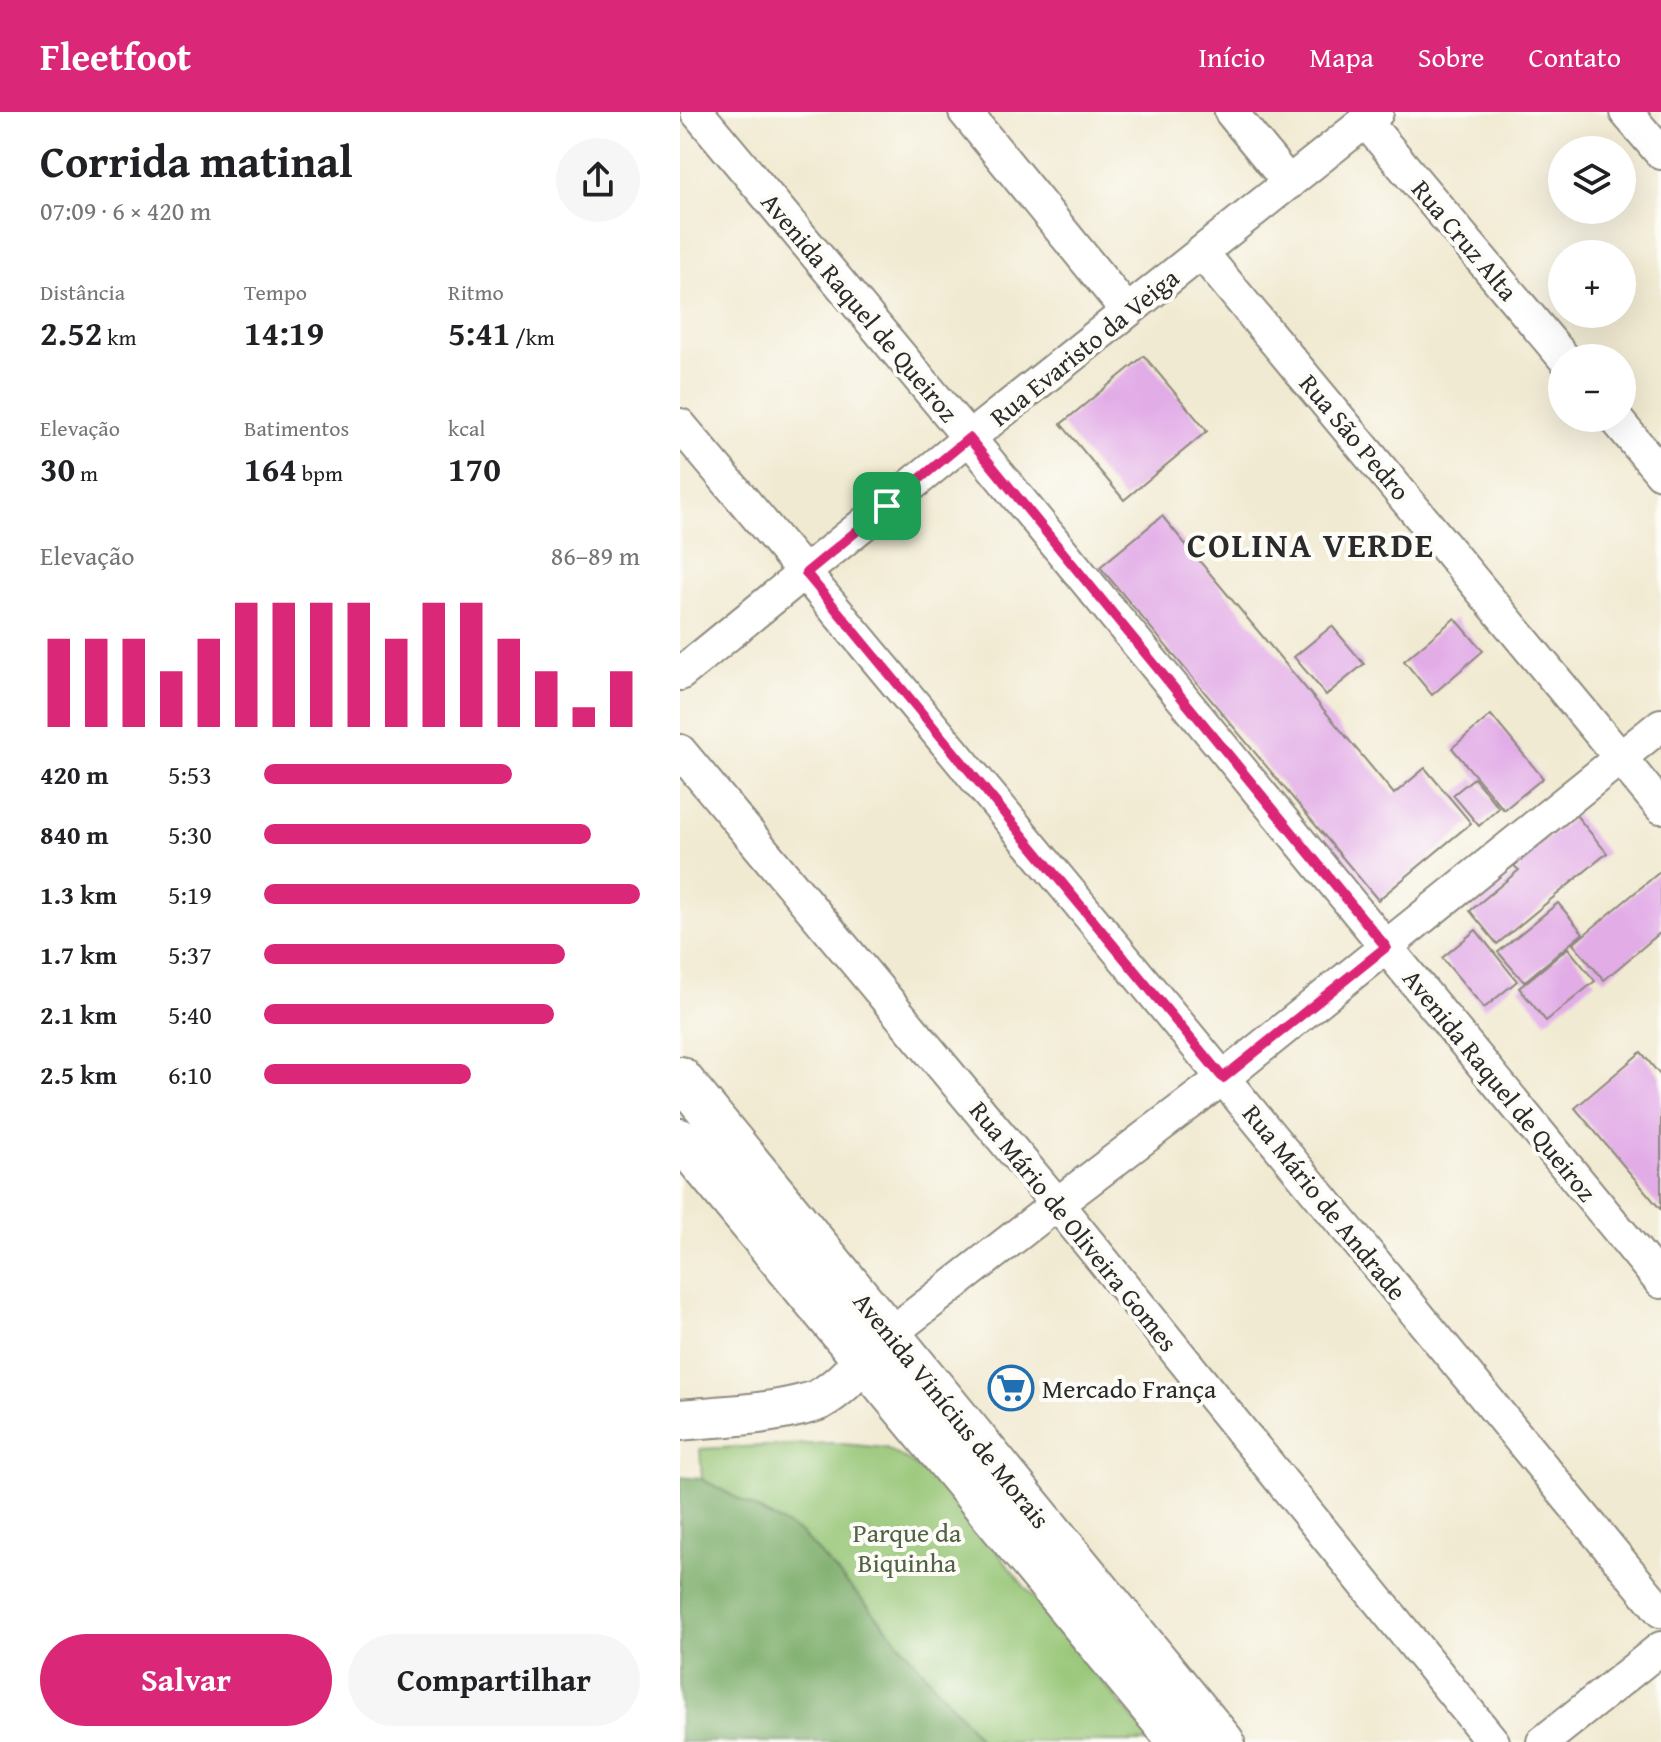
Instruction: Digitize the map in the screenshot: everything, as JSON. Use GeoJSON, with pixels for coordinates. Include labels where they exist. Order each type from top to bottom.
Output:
{"type":"FeatureCollection","features":[{"type":"Feature","properties":{"kind":"street","name":"Avenida Raquel de Queiroz"},"geometry":{"type":"LineString","coordinates":[[697,112],[969,438],[1661,1282]]}},
{"type":"Feature","properties":{"kind":"street"},"geometry":{"type":"LineString","coordinates":[[965,112],[1127,311]]}},
{"type":"Feature","properties":{"kind":"street"},"geometry":{"type":"LineString","coordinates":[[1231,112],[1289,183]]}},
{"type":"Feature","properties":{"kind":"street"},"geometry":{"type":"LineString","coordinates":[[1626,112],[1661,153]]}},
{"type":"Feature","properties":{"kind":"street","name":"Rua Evaristo da Veiga"},"geometry":{"type":"LineString","coordinates":[[680,674],[969,438],[1372,117]]}},
{"type":"Feature","properties":{"kind":"street","name":"Rua Cruz Alta"},"geometry":{"type":"LineString","coordinates":[[1372,117],[1553,344]]}},
{"type":"Feature","properties":{"kind":"street","name":"Rua São Pedro"},"geometry":{"type":"LineString","coordinates":[[1202,253],[1661,807]]}},
{"type":"Feature","properties":{"kind":"street","name":"Rua Mário de Andrade"},"geometry":{"type":"LineString","coordinates":[[680,425],[806,573],[1661,1611]]}},
{"type":"Feature","properties":{"kind":"street"},"geometry":{"type":"LineString","coordinates":[[1627,432],[1661,473]]}},
{"type":"Feature","properties":{"kind":"street"},"geometry":{"type":"LineString","coordinates":[[680,1420],[759,1413],[818,1400],[851,1375],[876,1347],[1223,1078],[1661,725]]}},
{"type":"Feature","properties":{"kind":"street","name":"Rua Mário de Oliveira Gomes"},"geometry":{"type":"LineString","coordinates":[[680,751],[1057,1204],[1493,1742]]}},
{"type":"Feature","properties":{"kind":"street","name":"Avenida Vinícius de Morais"},"geometry":{"type":"LineString","coordinates":[[680,1077],[693,1120],[876,1347],[1179,1742]]}},
{"type":"Feature","properties":{"kind":"street","name":"Avenida Vinícius de Morais"},"geometry":{"type":"LineString","coordinates":[[680,1139],[876,1347],[1224,1742]]}},
{"type":"Feature","properties":{"kind":"street"},"geometry":{"type":"LineString","coordinates":[[1543,1742],[1661,1648]]}},
{"type":"Feature","properties":{"kind":"green space","name":"Parque da Biquinha"},"geometry":{"type":"Polygon","coordinates":[[[832,1443],[886,1448],[923,1470],[955,1497],[1152,1742],[982,1742],[883,1623],[802,1534],[702,1479],[700,1449],[832,1443]]]}},
{"type":"Feature","properties":{"kind":"green space"},"geometry":{"type":"Polygon","coordinates":[[[680,1477],[702,1479],[802,1534],[883,1623],[982,1742],[680,1742],[680,1477]]]}},
{"type":"Feature","properties":{"kind":"building"},"geometry":{"type":"Polygon","coordinates":[[[1144,356],[1207,431],[1124,500],[1061,424],[1144,356]]]}},
{"type":"Feature","properties":{"kind":"building"},"geometry":{"type":"Polygon","coordinates":[[[1162,516],[1394,794],[1425,768],[1471,823],[1378,900],[1100,567],[1162,516]]]}},
{"type":"Feature","properties":{"kind":"building"},"geometry":{"type":"Polygon","coordinates":[[[1455,618],[1483,651],[1432,695],[1404,661],[1455,618]]]}},
{"type":"Feature","properties":{"kind":"building"},"geometry":{"type":"Polygon","coordinates":[[[1332,626],[1364,664],[1326,695],[1294,657],[1332,626]]]}},
{"type":"Feature","properties":{"kind":"building"},"geometry":{"type":"Polygon","coordinates":[[[1491,715],[1543,778],[1504,810],[1452,748],[1491,715]]]}},
{"type":"Feature","properties":{"kind":"building"},"geometry":{"type":"Polygon","coordinates":[[[1474,778],[1499,808],[1479,826],[1453,795],[1474,778]]]}},
{"type":"Feature","properties":{"kind":"building"},"geometry":{"type":"Polygon","coordinates":[[[1576,815],[1607,853],[1497,944],[1470,911],[1519,870],[1514,866],[1576,815]]]}},
{"type":"Feature","properties":{"kind":"building"},"geometry":{"type":"Polygon","coordinates":[[[1661,871],[1661,932],[1604,980],[1573,944],[1661,871]]]}},
{"type":"Feature","properties":{"kind":"building"},"geometry":{"type":"Polygon","coordinates":[[[1558,903],[1583,933],[1524,982],[1498,952],[1558,903]]]}},
{"type":"Feature","properties":{"kind":"building"},"geometry":{"type":"Polygon","coordinates":[[[1476,930],[1517,981],[1484,1008],[1442,958],[1476,930]]]}},
{"type":"Feature","properties":{"kind":"building"},"geometry":{"type":"Polygon","coordinates":[[[1568,948],[1595,981],[1546,1021],[1519,988],[1568,948]]]}},
{"type":"Feature","properties":{"kind":"building"},"geometry":{"type":"Polygon","coordinates":[[[1641,1052],[1661,1076],[1661,1210],[1575,1108],[1641,1052]]]}},
{"type":"Feature","properties":{"kind":"place","name":"Mercado França"},"geometry":{"type":"Point","coordinates":[1011,1388]}},
{"type":"Feature","properties":{"kind":"district","name":"COLINA VERDE"},"geometry":{"type":"Point","coordinates":[1311,544]}},
{"type":"Feature","properties":{"kind":"route"},"geometry":{"type":"LineString","coordinates":[[969,438],[1386,947],[1223,1078],[806,573],[887,506],[969,438]]}}]}
